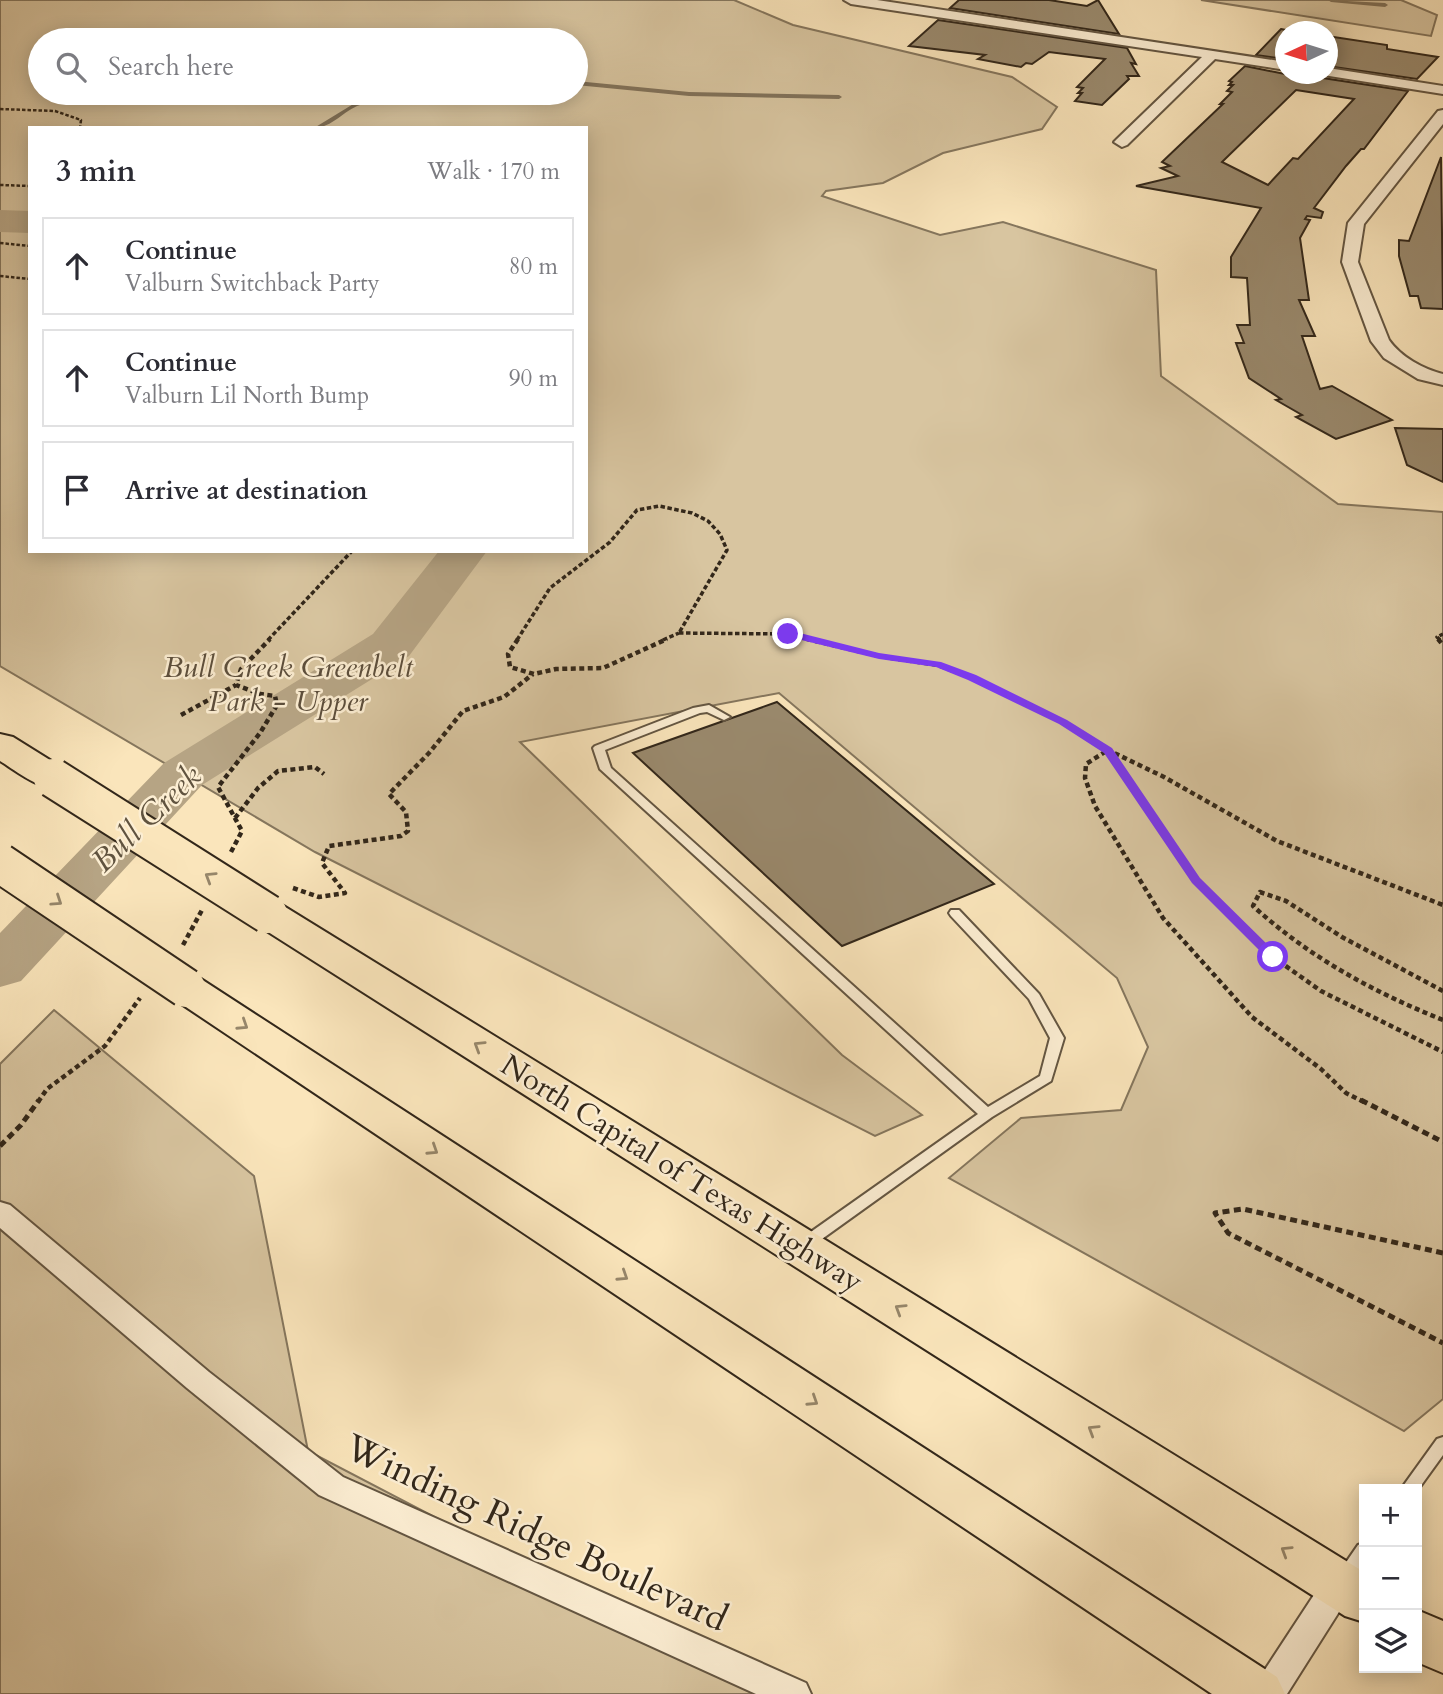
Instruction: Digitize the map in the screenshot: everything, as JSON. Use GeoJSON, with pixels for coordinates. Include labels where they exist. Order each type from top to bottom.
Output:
{"type":"FeatureCollection","features":[{"type":"Feature","properties":{"kind":"highway","name":"North Capital of Texas Highway"},"geometry":{"type":"LineString","coordinates":[[0,745],[53,778],[277,899],[800,1247],[1356,1578]]}},
{"type":"Feature","properties":{"kind":"highway"},"geometry":{"type":"LineString","coordinates":[[0,863],[1257,1694]]}},
{"type":"Feature","properties":{"kind":"highway"},"geometry":{"type":"LineString","coordinates":[[1422,1636],[1443,1650]]}},
{"type":"Feature","properties":{"kind":"street"},"geometry":{"type":"LineString","coordinates":[[851,0],[1275,64]]}},
{"type":"Feature","properties":{"kind":"street"},"geometry":{"type":"LineString","coordinates":[[1122,142],[1213,54]]}},
{"type":"Feature","properties":{"kind":"street"},"geometry":{"type":"LineString","coordinates":[[1338,74],[1443,90]]}},
{"type":"Feature","properties":{"kind":"street"},"geometry":{"type":"LineString","coordinates":[[1443,114],[1356,223],[1350,262],[1380,341],[1390,354],[1424,375],[1443,380]]}},
{"type":"Feature","properties":{"kind":"street","name":"Winding Ridge Boulevard"},"geometry":{"type":"LineString","coordinates":[[0,1212],[198,1380],[331,1486],[793,1694]]}},
{"type":"Feature","properties":{"kind":"street"},"geometry":{"type":"LineString","coordinates":[[1267,1694],[1356,1578]]}},
{"type":"Feature","properties":{"kind":"lane"},"geometry":{"type":"LineString","coordinates":[[724,718],[709,708],[697,710],[599,748],[606,769],[988,1114]]}},
{"type":"Feature","properties":{"kind":"lane"},"geometry":{"type":"LineString","coordinates":[[800,1247],[988,1114],[1046,1078],[1057,1038],[1034,997],[955,912]]}},
{"type":"Feature","properties":{"kind":"lane"},"geometry":{"type":"LineString","coordinates":[[1413,1484],[1443,1443]]}},
{"type":"Feature","properties":{"kind":"path"},"geometry":{"type":"LineString","coordinates":[[0,109],[76,115],[81,120],[80,126]]}},
{"type":"Feature","properties":{"kind":"path"},"geometry":{"type":"LineString","coordinates":[[0,185],[28,186]]}},
{"type":"Feature","properties":{"kind":"path"},"geometry":{"type":"LineString","coordinates":[[0,243],[28,246]]}},
{"type":"Feature","properties":{"kind":"path"},"geometry":{"type":"LineString","coordinates":[[0,276],[28,279]]}},
{"type":"Feature","properties":{"kind":"path"},"geometry":{"type":"LineString","coordinates":[[534,674],[510,667],[508,654],[551,588],[610,542],[637,510],[659,506],[692,513],[708,521],[720,534],[727,550],[679,633]]}},
{"type":"Feature","properties":{"kind":"path"},"geometry":{"type":"LineString","coordinates":[[277,899],[307,895],[336,897],[345,893],[322,863],[328,846],[401,836],[408,831],[406,812],[388,794],[429,752],[463,711],[504,697],[534,674],[556,669],[603,668],[679,633],[788,634],[879,656],[938,665],[972,678],[1063,722],[1108,750],[1164,777],[1277,841],[1443,905]]}},
{"type":"Feature","properties":{"kind":"path"},"geometry":{"type":"LineString","coordinates":[[1443,634],[1437,637],[1443,645]]}},
{"type":"Feature","properties":{"kind":"path"},"geometry":{"type":"LineString","coordinates":[[181,715],[236,685]]}},
{"type":"Feature","properties":{"kind":"path"},"geometry":{"type":"LineString","coordinates":[[1108,750],[1196,880],[1273,957],[1321,991],[1443,1052]]}},
{"type":"Feature","properties":{"kind":"path"},"geometry":{"type":"LineString","coordinates":[[1108,750],[1086,764],[1085,778],[1095,806],[1163,918],[1252,1017],[1321,1069],[1346,1093],[1443,1142]]}},
{"type":"Feature","properties":{"kind":"path"},"geometry":{"type":"LineString","coordinates":[[235,818],[258,788],[278,771],[315,767],[324,774]]}},
{"type":"Feature","properties":{"kind":"path"},"geometry":{"type":"LineString","coordinates":[[1443,991],[1342,937],[1286,901],[1260,892],[1253,906],[1269,922],[1327,963],[1410,1008],[1443,1020]]}},
{"type":"Feature","properties":{"kind":"path"},"geometry":{"type":"LineString","coordinates":[[1443,1253],[1243,1209],[1215,1213],[1228,1233],[1443,1343]]}},
{"type":"Feature","properties":{"kind":"green space","name":"Bull Creek Greenbelt Park - Upper"},"geometry":{"type":"Polygon","coordinates":[[[0,0],[734,0],[793,25],[1012,77],[1057,107],[1042,129],[943,153],[883,183],[826,191],[822,196],[940,235],[1003,222],[1156,270],[1161,376],[1338,504],[1443,512],[1443,1399],[1404,1431],[949,1178],[1021,1118],[1121,1110],[1148,1047],[1117,978],[779,693],[520,742],[842,1055],[922,1115],[875,1136],[315,852],[0,666],[0,0]]]}},
{"type":"Feature","properties":{"kind":"green space"},"geometry":{"type":"Polygon","coordinates":[[[1201,0],[1401,0],[1437,15],[1431,36],[1201,0]]]}},
{"type":"Feature","properties":{"kind":"green space"},"geometry":{"type":"Polygon","coordinates":[[[54,1010],[254,1176],[308,1451],[774,1694],[0,1694],[0,1064],[54,1010]]]}},
{"type":"Feature","properties":{"kind":"building"},"geometry":{"type":"Polygon","coordinates":[[[959,0],[1049,0],[1087,6],[1098,0],[1119,34],[950,8],[959,0]]]}},
{"type":"Feature","properties":{"kind":"building"},"geometry":{"type":"Polygon","coordinates":[[[938,20],[1127,48],[1136,64],[1131,63],[1139,76],[1127,76],[1129,79],[1102,105],[1075,101],[1083,88],[1077,87],[1105,59],[1049,52],[1032,64],[1026,63],[1021,67],[978,59],[985,55],[909,46],[938,20]]]}},
{"type":"Feature","properties":{"kind":"building"},"geometry":{"type":"Polygon","coordinates":[[[1275,35],[1275,58],[1256,55],[1275,35]]]}},
{"type":"Feature","properties":{"kind":"building"},"geometry":{"type":"Polygon","coordinates":[[[1338,38],[1438,57],[1417,79],[1338,68],[1338,38]]]}},
{"type":"Feature","properties":{"kind":"building"},"geometry":{"type":"Polygon","coordinates":[[[1245,66],[1275,72],[1275,84],[1338,84],[1338,80],[1408,91],[1314,208],[1323,212],[1321,218],[1307,216],[1305,219],[1310,220],[1300,238],[1309,300],[1299,300],[1315,336],[1302,336],[1320,389],[1332,386],[1392,420],[1336,439],[1296,417],[1302,415],[1276,400],[1281,399],[1249,378],[1236,343],[1244,343],[1237,325],[1250,325],[1247,278],[1231,277],[1231,257],[1261,208],[1136,186],[1178,176],[1161,168],[1170,166],[1162,162],[1223,104],[1220,104],[1232,92],[1227,91],[1233,85],[1229,85],[1232,82],[1229,81],[1245,66]],[[1296,90],[1222,162],[1268,185],[1293,158],[1298,159],[1354,99],[1296,90]]]}},
{"type":"Feature","properties":{"kind":"building"},"geometry":{"type":"Polygon","coordinates":[[[1441,157],[1443,309],[1421,308],[1418,296],[1410,296],[1399,256],[1399,240],[1409,241],[1441,157]]]}},
{"type":"Feature","properties":{"kind":"building"},"geometry":{"type":"Polygon","coordinates":[[[1395,428],[1443,429],[1443,482],[1407,465],[1395,428]]]}},
{"type":"Feature","properties":{"kind":"building"},"geometry":{"type":"Polygon","coordinates":[[[777,702],[994,884],[842,946],[633,753],[777,702]]]}},
{"type":"Feature","properties":{"kind":"waterway"},"geometry":{"type":"LineString","coordinates":[[1331,0],[1385,5]]}},
{"type":"Feature","properties":{"kind":"waterway"},"geometry":{"type":"LineString","coordinates":[[588,84],[689,94],[839,97]]}},
{"type":"Feature","properties":{"kind":"waterway"},"geometry":{"type":"LineString","coordinates":[[320,126],[355,105]]}},
{"type":"Feature","properties":{"kind":"waterway","name":"Bull Creek"},"geometry":{"type":"LineString","coordinates":[[0,221],[28,222]]}},
{"type":"Feature","properties":{"kind":"waterway","name":"Bull Creek"},"geometry":{"type":"LineString","coordinates":[[0,968],[183,774],[391,645],[462,553]]}},
{"type":"Feature","properties":{"kind":"route"},"geometry":{"type":"LineString","coordinates":[[788,634],[879,656],[938,665],[972,678],[1063,722],[1108,750],[1196,880],[1273,957]]}}]}
